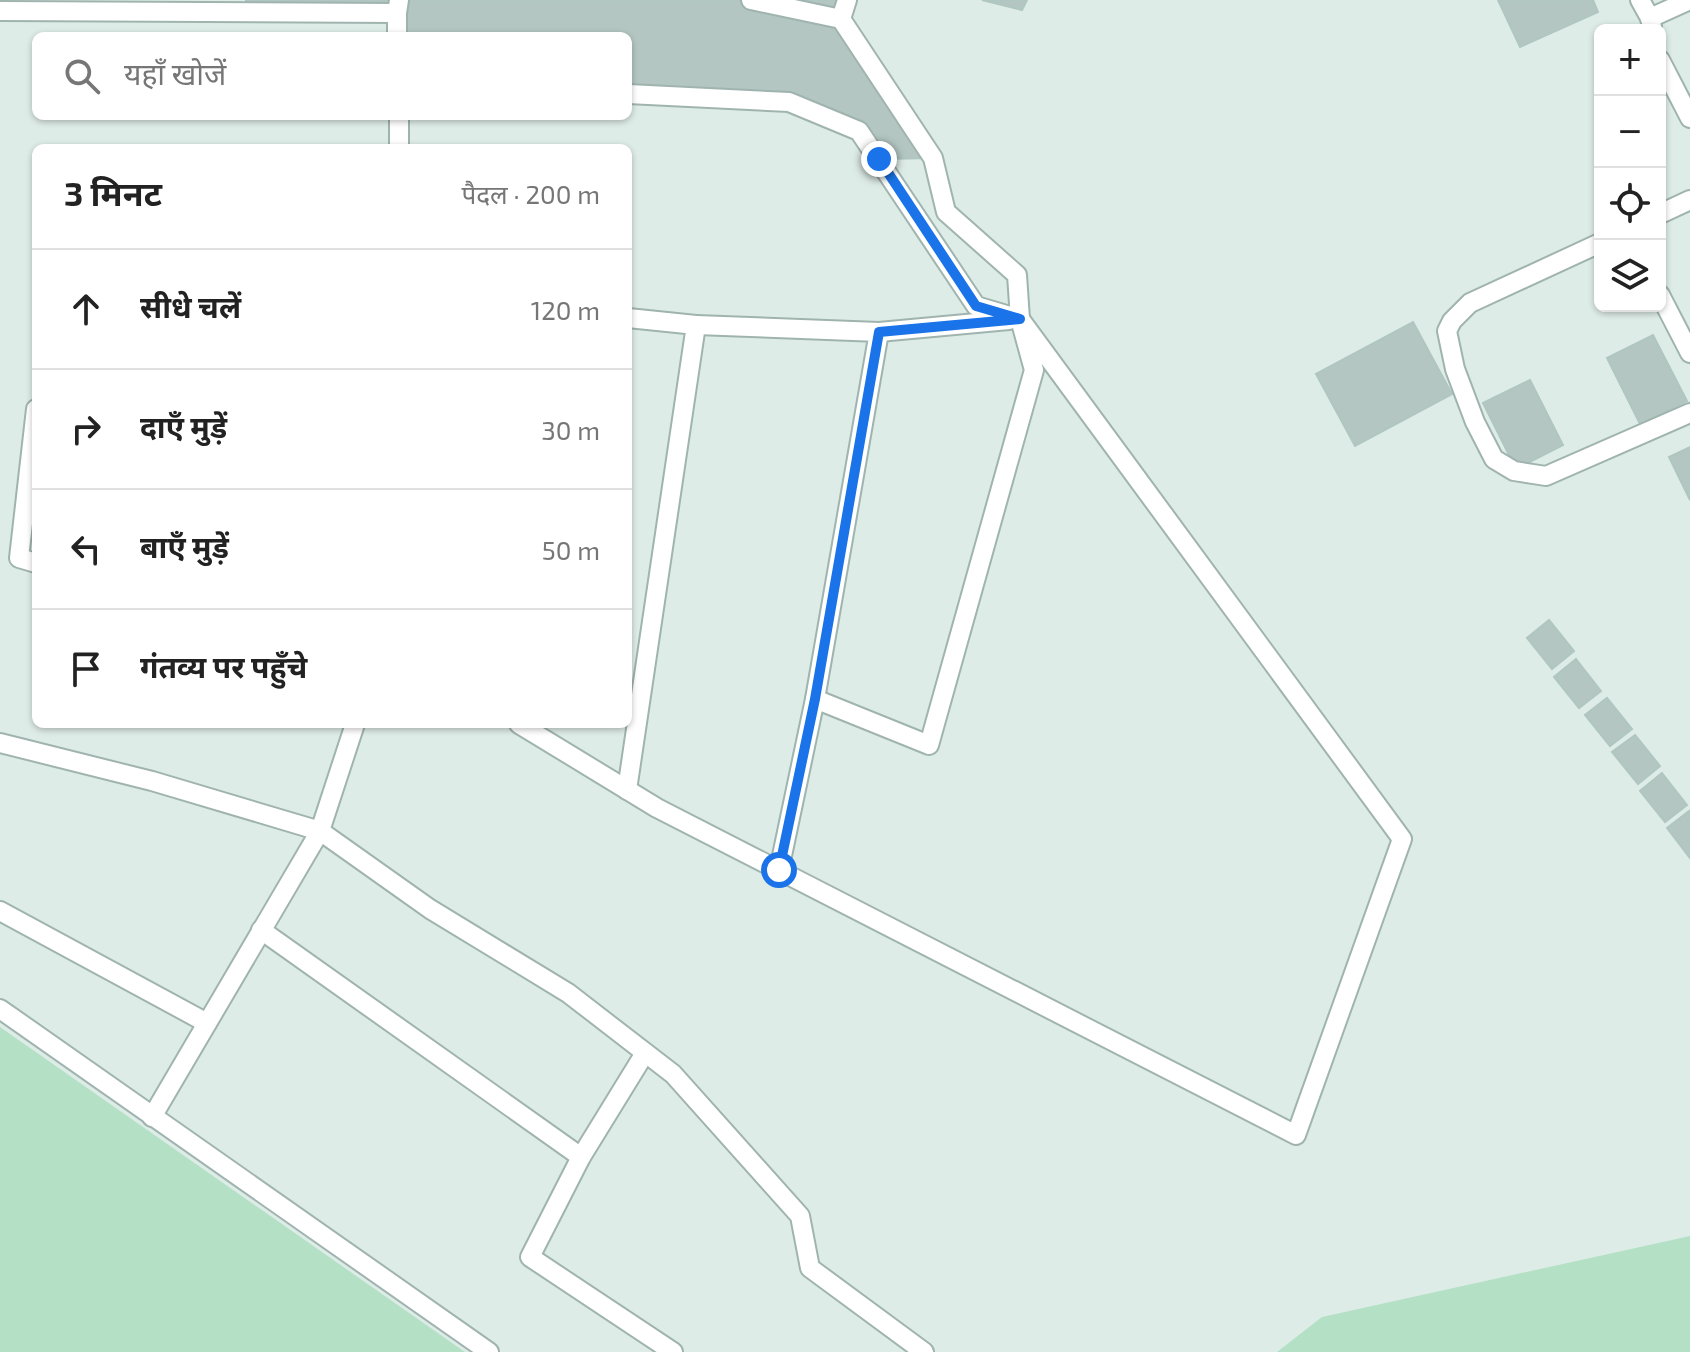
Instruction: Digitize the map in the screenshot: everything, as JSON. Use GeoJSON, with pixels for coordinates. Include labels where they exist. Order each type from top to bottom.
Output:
{"type":"FeatureCollection","features":[{"type":"Feature","properties":{"kind":"lane"},"geometry":{"type":"LineString","coordinates":[[751,0],[841,19],[933,158],[946,212],[1017,275],[1020,319],[1034,370],[929,745],[815,699]]}},
{"type":"Feature","properties":{"kind":"lane"},"geometry":{"type":"LineString","coordinates":[[841,19],[847,0]]}},
{"type":"Feature","properties":{"kind":"lane"},"geometry":{"type":"LineString","coordinates":[[1640,0],[1651,24],[1690,0]]}},
{"type":"Feature","properties":{"kind":"lane"},"geometry":{"type":"LineString","coordinates":[[0,11],[398,6],[397,32]]}},
{"type":"Feature","properties":{"kind":"lane"},"geometry":{"type":"LineString","coordinates":[[1666,72],[1690,118]]}},
{"type":"Feature","properties":{"kind":"lane"},"geometry":{"type":"LineString","coordinates":[[526,728],[657,808],[1296,1135],[1402,839],[1020,319],[976,306],[859,131],[789,102],[632,94]]}},
{"type":"Feature","properties":{"kind":"lane"},"geometry":{"type":"LineString","coordinates":[[399,120],[399,144]]}},
{"type":"Feature","properties":{"kind":"lane"},"geometry":{"type":"LineString","coordinates":[[1666,211],[1690,200]]}},
{"type":"Feature","properties":{"kind":"lane"},"geometry":{"type":"LineString","coordinates":[[1594,246],[1470,303],[1452,321],[1447,331],[1455,369],[1475,422],[1494,459],[1514,471],[1546,476],[1690,413]]}},
{"type":"Feature","properties":{"kind":"lane"},"geometry":{"type":"LineString","coordinates":[[1666,307],[1690,353]]}},
{"type":"Feature","properties":{"kind":"lane"},"geometry":{"type":"LineString","coordinates":[[632,318],[696,325],[879,332],[1020,319]]}},
{"type":"Feature","properties":{"kind":"lane"},"geometry":{"type":"LineString","coordinates":[[627,790],[696,325]]}},
{"type":"Feature","properties":{"kind":"lane"},"geometry":{"type":"LineString","coordinates":[[779,870],[815,699],[879,332]]}},
{"type":"Feature","properties":{"kind":"lane"},"geometry":{"type":"LineString","coordinates":[[32,444],[19,558],[32,562]]}},
{"type":"Feature","properties":{"kind":"lane"},"geometry":{"type":"LineString","coordinates":[[152,1117],[320,831],[354,728]]}},
{"type":"Feature","properties":{"kind":"lane"},"geometry":{"type":"LineString","coordinates":[[0,743],[152,781],[320,831],[430,909],[568,993],[673,1074],[800,1216],[810,1268],[924,1352]]}},
{"type":"Feature","properties":{"kind":"lane"},"geometry":{"type":"LineString","coordinates":[[0,911],[207,1023]]}},
{"type":"Feature","properties":{"kind":"lane"},"geometry":{"type":"LineString","coordinates":[[261,930],[581,1157]]}},
{"type":"Feature","properties":{"kind":"lane"},"geometry":{"type":"LineString","coordinates":[[0,1009],[489,1352]]}},
{"type":"Feature","properties":{"kind":"lane"},"geometry":{"type":"LineString","coordinates":[[645,1053],[581,1157],[530,1257],[673,1352]]}},
{"type":"Feature","properties":{"kind":"green space"},"geometry":{"type":"Polygon","coordinates":[[[0,1027],[465,1352],[0,1352],[0,1027]]]}},
{"type":"Feature","properties":{"kind":"green space"},"geometry":{"type":"Polygon","coordinates":[[[1690,1236],[1690,1352],[1277,1352],[1322,1317],[1690,1236]]]}},
{"type":"Feature","properties":{"kind":"building"},"geometry":{"type":"Polygon","coordinates":[[[246,0],[399,0],[397,13],[245,12],[246,0]]]}},
{"type":"Feature","properties":{"kind":"building"},"geometry":{"type":"Polygon","coordinates":[[[399,0],[847,0],[841,19],[933,158],[879,159],[859,131],[789,102],[632,93],[632,32],[397,32],[399,0]]]}},
{"type":"Feature","properties":{"kind":"building"},"geometry":{"type":"Polygon","coordinates":[[[982,0],[1027,0],[1022,10],[982,0]]]}},
{"type":"Feature","properties":{"kind":"building"},"geometry":{"type":"Polygon","coordinates":[[[1498,0],[1593,0],[1598,12],[1520,47],[1498,0]]]}},
{"type":"Feature","properties":{"kind":"building"},"geometry":{"type":"Polygon","coordinates":[[[1413,322],[1452,394],[1355,446],[1316,374],[1413,322]]]}},
{"type":"Feature","properties":{"kind":"building"},"geometry":{"type":"Polygon","coordinates":[[[1653,335],[1687,401],[1640,424],[1607,358],[1653,335]]]}},
{"type":"Feature","properties":{"kind":"building"},"geometry":{"type":"Polygon","coordinates":[[[1530,380],[1563,445],[1516,469],[1483,403],[1530,380]]]}},
{"type":"Feature","properties":{"kind":"building"},"geometry":{"type":"Polygon","coordinates":[[[1690,447],[1690,500],[1669,457],[1690,447]]]}},
{"type":"Feature","properties":{"kind":"building"},"geometry":{"type":"Polygon","coordinates":[[[1549,620],[1574,651],[1552,669],[1527,638],[1549,620]]]}},
{"type":"Feature","properties":{"kind":"building"},"geometry":{"type":"Polygon","coordinates":[[[1576,659],[1601,691],[1579,708],[1554,677],[1576,659]]]}},
{"type":"Feature","properties":{"kind":"building"},"geometry":{"type":"Polygon","coordinates":[[[1607,698],[1632,729],[1610,746],[1585,715],[1607,698]]]}},
{"type":"Feature","properties":{"kind":"building"},"geometry":{"type":"Polygon","coordinates":[[[1635,735],[1660,766],[1638,784],[1612,752],[1635,735]]]}},
{"type":"Feature","properties":{"kind":"building"},"geometry":{"type":"Polygon","coordinates":[[[1662,773],[1687,805],[1665,822],[1640,791],[1662,773]]]}},
{"type":"Feature","properties":{"kind":"building"},"geometry":{"type":"Polygon","coordinates":[[[1690,813],[1690,858],[1667,828],[1690,813]]]}},
{"type":"Feature","properties":{"kind":"route"},"geometry":{"type":"LineString","coordinates":[[779,870],[815,699],[879,332],[1020,319],[976,306],[879,159]]}}]}
